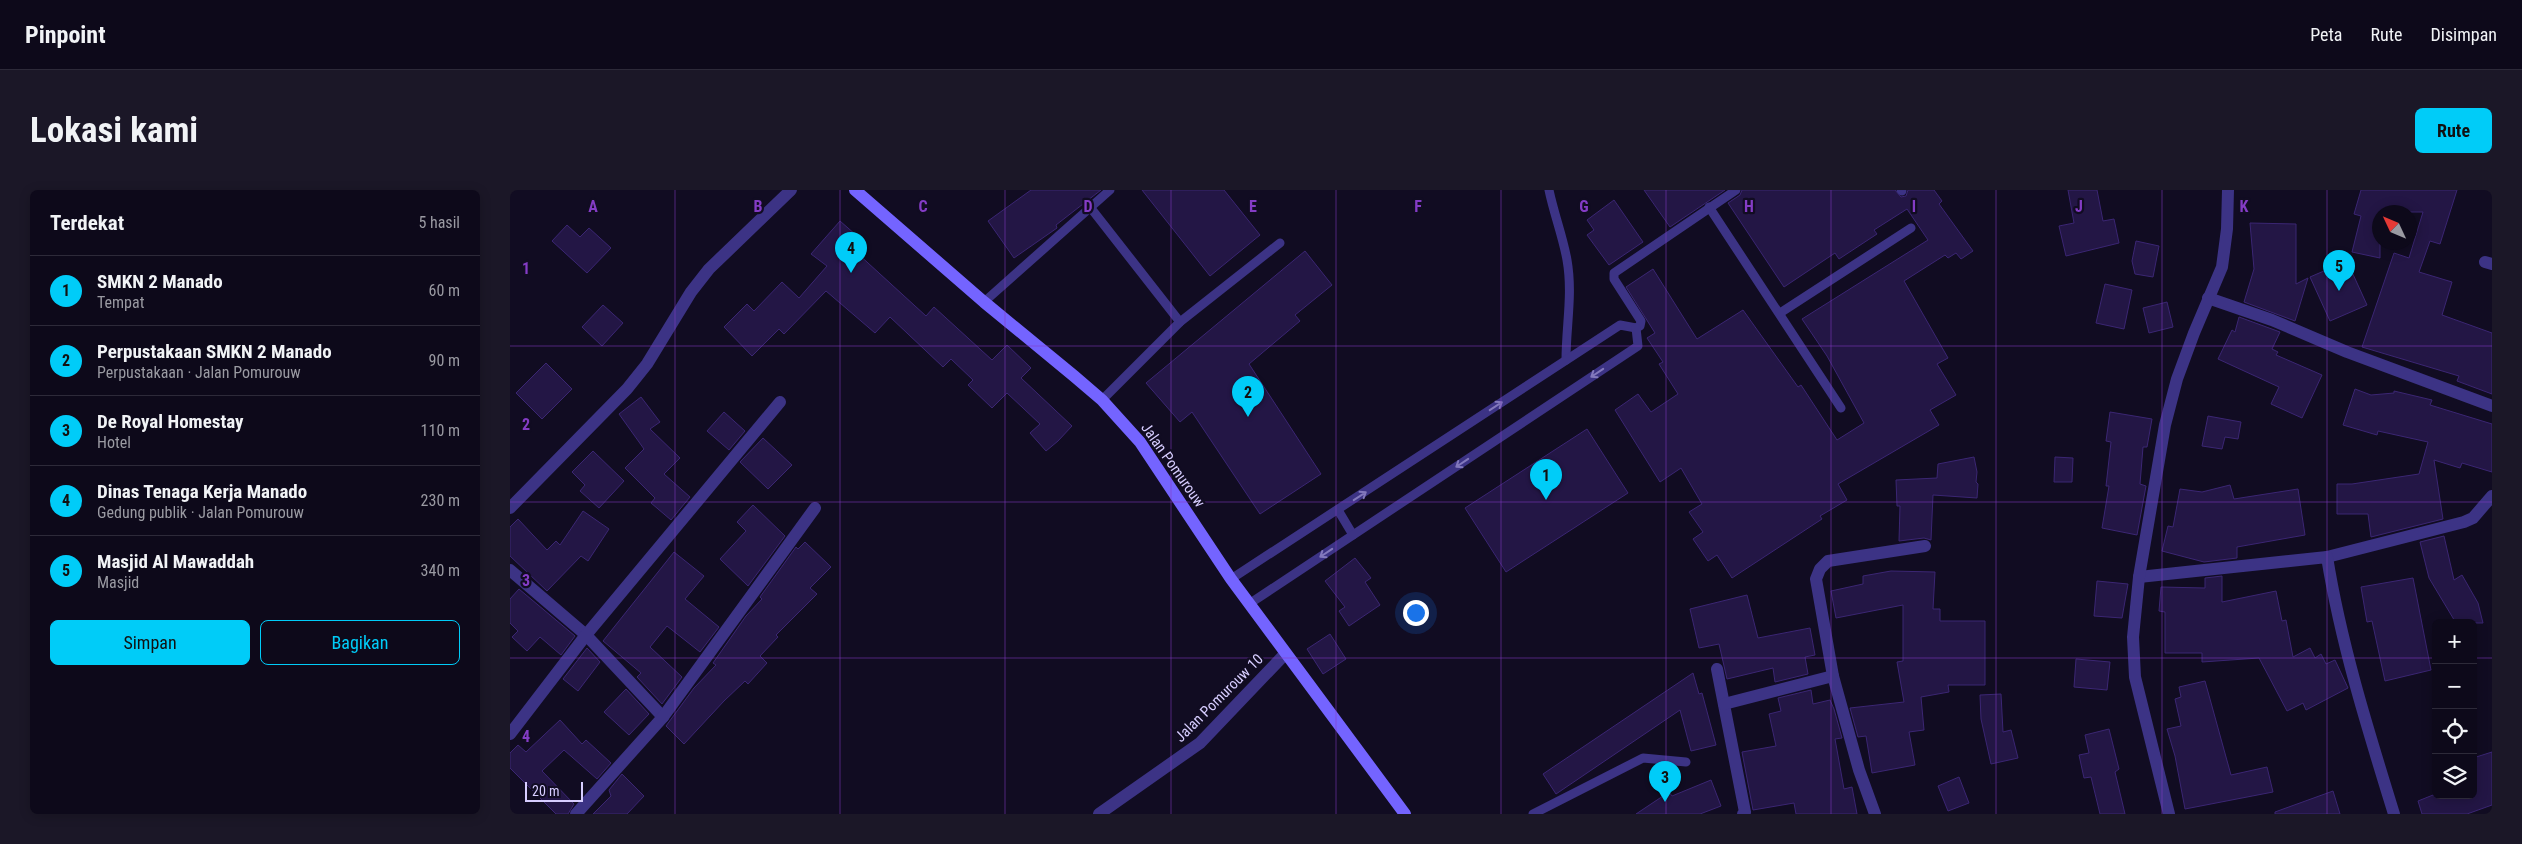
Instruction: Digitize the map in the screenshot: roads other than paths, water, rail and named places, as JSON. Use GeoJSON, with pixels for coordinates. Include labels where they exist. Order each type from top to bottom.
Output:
{"type":"FeatureCollection","features":[{"type":"Feature","properties":{"kind":"main road","name":"Jalan Pomurouw"},"geometry":{"type":"LineString","coordinates":[[855,190],[984,302],[1102,400],[1140,442],[1231,579],[1405,814]]}},
{"type":"Feature","properties":{"kind":"street"},"geometry":{"type":"LineString","coordinates":[[510,508],[627,389],[647,364],[691,292],[709,269],[791,190]]}},
{"type":"Feature","properties":{"kind":"street"},"geometry":{"type":"LineString","coordinates":[[2169,814],[2136,678],[2133,636],[2139,577],[2164,434],[2177,379],[2222,267],[2227,229],[2228,190]]}},
{"type":"Feature","properties":{"kind":"street"},"geometry":{"type":"LineString","coordinates":[[2208,298],[2272,320],[2348,352],[2492,406]]}},
{"type":"Feature","properties":{"kind":"street"},"geometry":{"type":"LineString","coordinates":[[510,734],[586,635],[780,402]]}},
{"type":"Feature","properties":{"kind":"street"},"geometry":{"type":"LineString","coordinates":[[2139,577],[2318,559],[2464,522],[2473,518],[2492,496]]}},
{"type":"Feature","properties":{"kind":"street"},"geometry":{"type":"LineString","coordinates":[[576,814],[663,717],[815,508]]}},
{"type":"Feature","properties":{"kind":"street"},"geometry":{"type":"LineString","coordinates":[[1875,814],[1859,770],[1833,676],[1816,579],[1820,569],[1828,561],[1925,546]]}},
{"type":"Feature","properties":{"kind":"street"},"geometry":{"type":"LineString","coordinates":[[2318,559],[2336,606],[2370,734],[2394,814]]}},
{"type":"Feature","properties":{"kind":"street"},"geometry":{"type":"LineString","coordinates":[[510,570],[586,635],[663,717]]}},
{"type":"Feature","properties":{"kind":"street","name":"Jalan Pomurouw 10"},"geometry":{"type":"LineString","coordinates":[[1099,814],[1200,743],[1285,654]]}},
{"type":"Feature","properties":{"kind":"street"},"geometry":{"type":"LineString","coordinates":[[1717,669],[1745,812],[1743,814]]}},
{"type":"Feature","properties":{"kind":"street"},"geometry":{"type":"LineString","coordinates":[[1724,704],[1833,676]]}},
{"type":"Feature","properties":{"kind":"lane"},"geometry":{"type":"LineString","coordinates":[[984,302],[1110,190]]}},
{"type":"Feature","properties":{"kind":"lane"},"geometry":{"type":"LineString","coordinates":[[1549,190],[1569,274],[1570,300],[1566,360]]}},
{"type":"Feature","properties":{"kind":"lane"},"geometry":{"type":"LineString","coordinates":[[1231,579],[1620,325],[1636,328],[1640,326],[1641,321],[1614,279],[1614,273],[1736,190]]}},
{"type":"Feature","properties":{"kind":"lane"},"geometry":{"type":"LineString","coordinates":[[1090,207],[1180,322]]}},
{"type":"Feature","properties":{"kind":"lane"},"geometry":{"type":"LineString","coordinates":[[1709,207],[1842,408]]}},
{"type":"Feature","properties":{"kind":"lane"},"geometry":{"type":"LineString","coordinates":[[1780,313],[1912,228]]}},
{"type":"Feature","properties":{"kind":"lane"},"geometry":{"type":"LineString","coordinates":[[1102,400],[1180,322],[1280,243]]}},
{"type":"Feature","properties":{"kind":"lane"},"geometry":{"type":"LineString","coordinates":[[1249,604],[1638,346],[1636,328]]}},
{"type":"Feature","properties":{"kind":"lane"},"geometry":{"type":"LineString","coordinates":[[1338,510],[1353,535]]}},
{"type":"Feature","properties":{"kind":"lane"},"geometry":{"type":"LineString","coordinates":[[1533,814],[1644,758],[1686,762]]}},
{"type":"Feature","properties":{"kind":"place","name":"Dinas Tenaga Kerja Manado"},"geometry":{"type":"Point","coordinates":[851,273]}},
{"type":"Feature","properties":{"kind":"place","name":"Masjid Al Mawaddah"},"geometry":{"type":"Point","coordinates":[2339,291]}},
{"type":"Feature","properties":{"kind":"place","name":"Perpustakaan SMKN 2 Manado"},"geometry":{"type":"Point","coordinates":[1248,417]}},
{"type":"Feature","properties":{"kind":"place","name":"SMKN 2 Manado"},"geometry":{"type":"Point","coordinates":[1546,500]}},
{"type":"Feature","properties":{"kind":"place","name":"De Royal Homestay"},"geometry":{"type":"Point","coordinates":[1665,802]}}]}
